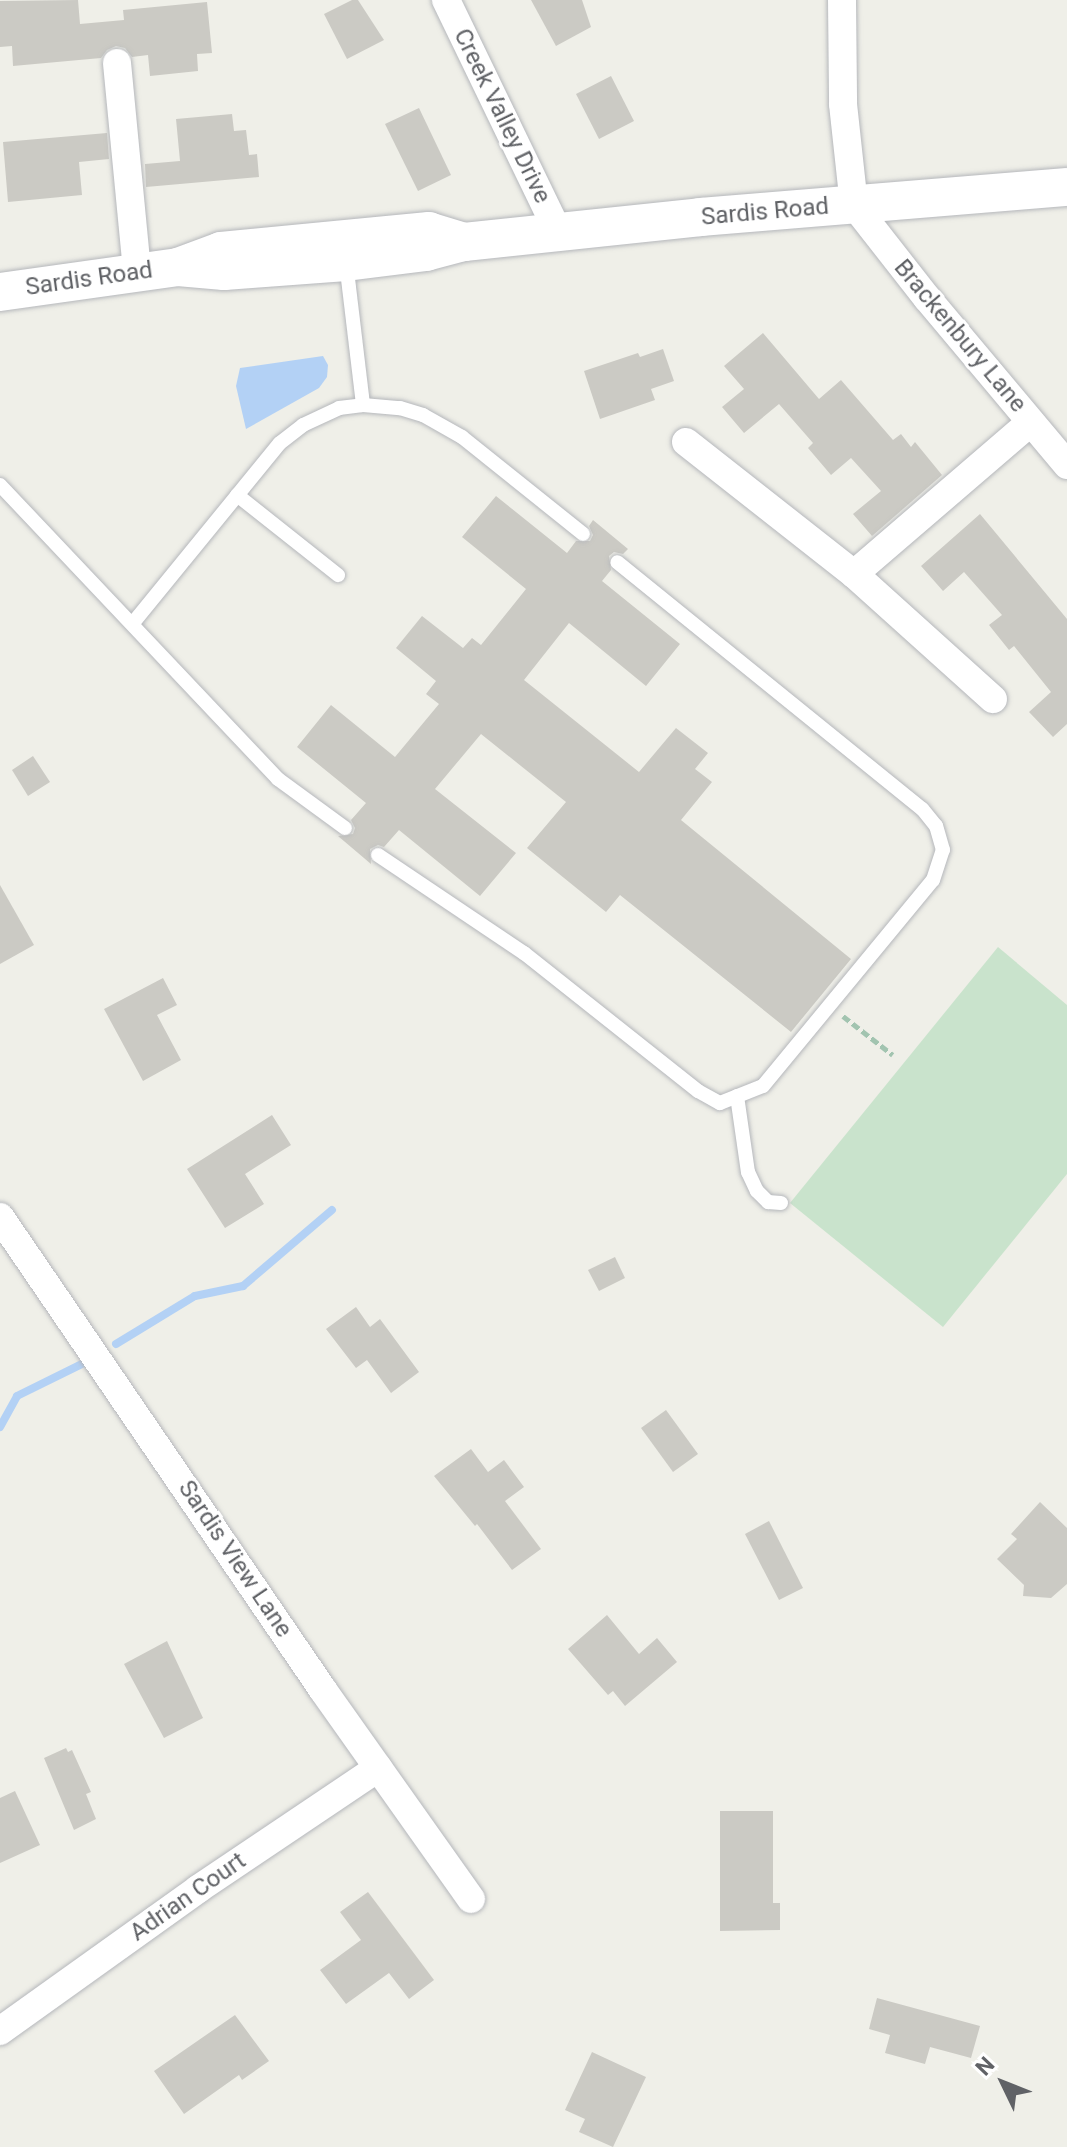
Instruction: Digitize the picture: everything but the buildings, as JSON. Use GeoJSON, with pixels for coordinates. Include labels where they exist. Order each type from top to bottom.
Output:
{"type":"FeatureCollection","features":[{"type":"Feature","properties":{"kind":"main road","name":"Sardis Road"},"geometry":{"type":"LineString","coordinates":[[0,292],[178,267],[224,271],[346,262],[426,252],[464,242],[558,232],[1067,187]]}},
{"type":"Feature","properties":{"kind":"main road","name":"Sardis Road"},"geometry":{"type":"LineString","coordinates":[[178,267],[221,251],[429,231],[464,242]]}},
{"type":"Feature","properties":{"kind":"street","name":"Creek Valley Drive"},"geometry":{"type":"LineString","coordinates":[[446,0],[558,232]]}},
{"type":"Feature","properties":{"kind":"street"},"geometry":{"type":"LineString","coordinates":[[842,0],[843,104],[854,205]]}},
{"type":"Feature","properties":{"kind":"street"},"geometry":{"type":"LineString","coordinates":[[117,63],[137,272]]}},
{"type":"Feature","properties":{"kind":"street","name":"Brackenbury Lane"},"geometry":{"type":"LineString","coordinates":[[854,205],[1067,465]]}},
{"type":"Feature","properties":{"kind":"street"},"geometry":{"type":"LineString","coordinates":[[854,574],[1031,422]]}},
{"type":"Feature","properties":{"kind":"street"},"geometry":{"type":"LineString","coordinates":[[686,442],[854,574],[993,699]]}},
{"type":"Feature","properties":{"kind":"street","name":"Sardis View Lane"},"geometry":{"type":"LineString","coordinates":[[0,1217],[471,1899]]}},
{"type":"Feature","properties":{"kind":"street","name":"Adrian Court"},"geometry":{"type":"LineString","coordinates":[[0,2031],[198,1889],[378,1768]]}},
{"type":"Feature","properties":{"kind":"lane"},"geometry":{"type":"LineString","coordinates":[[346,262],[363,405]]}},
{"type":"Feature","properties":{"kind":"lane"},"geometry":{"type":"LineString","coordinates":[[133,623],[280,443],[303,425],[339,408],[363,405],[423,415],[462,437],[583,534]]}},
{"type":"Feature","properties":{"kind":"lane"},"geometry":{"type":"LineString","coordinates":[[0,485],[278,779],[345,828]]}},
{"type":"Feature","properties":{"kind":"lane"},"geometry":{"type":"LineString","coordinates":[[237,495],[338,575]]}},
{"type":"Feature","properties":{"kind":"lane"},"geometry":{"type":"LineString","coordinates":[[378,855],[524,953],[698,1091],[720,1103],[763,1086],[933,880],[943,850],[936,826],[922,809],[617,562]]}},
{"type":"Feature","properties":{"kind":"lane"},"geometry":{"type":"LineString","coordinates":[[737,1096],[748,1172],[757,1191],[768,1202],[781,1203]]}},
{"type":"Feature","properties":{"kind":"path"},"geometry":{"type":"LineString","coordinates":[[848,1020],[893,1055]]}},
{"type":"Feature","properties":{"kind":"green space"},"geometry":{"type":"Polygon","coordinates":[[[998,947],[1067,1005],[1067,1174],[943,1327],[790,1203],[998,947]]]}},
{"type":"Feature","properties":{"kind":"water"},"geometry":{"type":"Polygon","coordinates":[[[323,356],[328,365],[327,377],[319,388],[246,429],[236,386],[240,368],[323,356]]]}},
{"type":"Feature","properties":{"kind":"waterway"},"geometry":{"type":"LineString","coordinates":[[116,1344],[195,1296],[243,1286],[332,1210]]}},
{"type":"Feature","properties":{"kind":"waterway"},"geometry":{"type":"LineString","coordinates":[[0,1427],[17,1396],[82,1364]]}}]}
